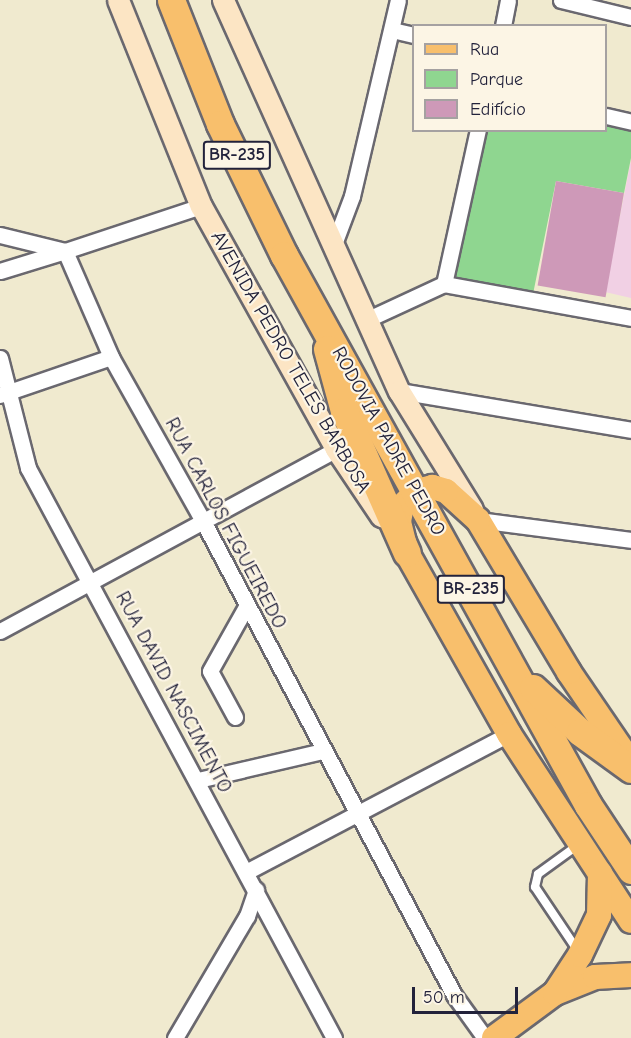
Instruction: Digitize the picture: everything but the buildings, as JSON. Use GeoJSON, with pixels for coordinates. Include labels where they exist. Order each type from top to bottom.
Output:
{"type":"FeatureCollection","features":[{"type":"Feature","properties":{"kind":"highway","name":"RODOVIA PADRE PEDRO"},"geometry":{"type":"LineString","coordinates":[[171,0],[220,124],[284,255],[417,491],[588,805],[631,870]]}},
{"type":"Feature","properties":{"kind":"highway"},"geometry":{"type":"LineString","coordinates":[[314,305],[344,411],[407,553]]}},
{"type":"Feature","properties":{"kind":"highway"},"geometry":{"type":"LineString","coordinates":[[516,672],[580,732],[631,769]]}},
{"type":"Feature","properties":{"kind":"main road"},"geometry":{"type":"LineString","coordinates":[[407,553],[399,522],[402,506],[417,491],[433,487],[446,491],[478,520],[568,672],[631,763]]}},
{"type":"Feature","properties":{"kind":"main road","name":"AVENIDA PEDRO TELES BARBOSA"},"geometry":{"type":"LineString","coordinates":[[407,553],[509,734],[631,921]]}},
{"type":"Feature","properties":{"kind":"main road"},"geometry":{"type":"LineString","coordinates":[[555,993],[580,955],[599,915],[600,873]]}},
{"type":"Feature","properties":{"kind":"main road"},"geometry":{"type":"LineString","coordinates":[[494,1038],[555,993],[595,977],[631,975]]}},
{"type":"Feature","properties":{"kind":"street","name":"AVENIDA PEDRO TELES BARBOSA"},"geometry":{"type":"LineString","coordinates":[[118,0],[201,206],[336,449],[407,553]]}},
{"type":"Feature","properties":{"kind":"street"},"geometry":{"type":"LineString","coordinates":[[224,0],[399,392],[478,520],[631,540]]}},
{"type":"Feature","properties":{"kind":"street"},"geometry":{"type":"LineString","coordinates":[[334,244],[352,196],[398,0]]}},
{"type":"Feature","properties":{"kind":"street"},"geometry":{"type":"LineString","coordinates":[[503,24],[508,0]]}},
{"type":"Feature","properties":{"kind":"street"},"geometry":{"type":"LineString","coordinates":[[561,0],[631,17]]}},
{"type":"Feature","properties":{"kind":"street"},"geometry":{"type":"LineString","coordinates":[[392,30],[412,35]]}},
{"type":"Feature","properties":{"kind":"street"},"geometry":{"type":"LineString","coordinates":[[607,116],[631,122]]}},
{"type":"Feature","properties":{"kind":"street"},"geometry":{"type":"LineString","coordinates":[[444,284],[478,132]]}},
{"type":"Feature","properties":{"kind":"street"},"geometry":{"type":"LineString","coordinates":[[0,271],[201,206]]}},
{"type":"Feature","properties":{"kind":"street"},"geometry":{"type":"LineString","coordinates":[[0,235],[65,251]]}},
{"type":"Feature","properties":{"kind":"street","name":"RUA CARLOS FIGUEIREDO"},"geometry":{"type":"LineString","coordinates":[[65,251],[111,357],[204,523],[454,994],[485,1038]]}},
{"type":"Feature","properties":{"kind":"street"},"geometry":{"type":"LineString","coordinates":[[366,320],[444,284],[631,318]]}},
{"type":"Feature","properties":{"kind":"street"},"geometry":{"type":"LineString","coordinates":[[4,394],[111,357]]}},
{"type":"Feature","properties":{"kind":"street","name":"RUA DAVID NASCIMENTO"},"geometry":{"type":"LineString","coordinates":[[0,358],[4,394],[28,468],[198,780],[334,1038]]}},
{"type":"Feature","properties":{"kind":"street"},"geometry":{"type":"LineString","coordinates":[[399,392],[631,430]]}},
{"type":"Feature","properties":{"kind":"street"},"geometry":{"type":"LineString","coordinates":[[0,631],[204,523],[336,449]]}},
{"type":"Feature","properties":{"kind":"street"},"geometry":{"type":"LineString","coordinates":[[236,717],[210,671],[247,605]]}},
{"type":"Feature","properties":{"kind":"street"},"geometry":{"type":"LineString","coordinates":[[246,872],[357,811],[509,734]]}},
{"type":"Feature","properties":{"kind":"street"},"geometry":{"type":"LineString","coordinates":[[198,780],[323,751]]}},
{"type":"Feature","properties":{"kind":"street"},"geometry":{"type":"LineString","coordinates":[[175,1038],[247,916],[256,890]]}},
{"type":"Feature","properties":{"kind":"lane"},"geometry":{"type":"LineString","coordinates":[[580,843],[538,874],[535,887],[580,955]]}},
{"type":"Feature","properties":{"kind":"shaded area"},"geometry":{"type":"Polygon","coordinates":[[[631,160],[631,298],[605,292],[631,160]]]}},
{"type":"Feature","properties":{"kind":"green space"},"geometry":{"type":"Polygon","coordinates":[[[607,123],[631,130],[631,158],[624,193],[556,181],[533,294],[450,281],[480,132],[607,132],[607,123]]]}}]}
